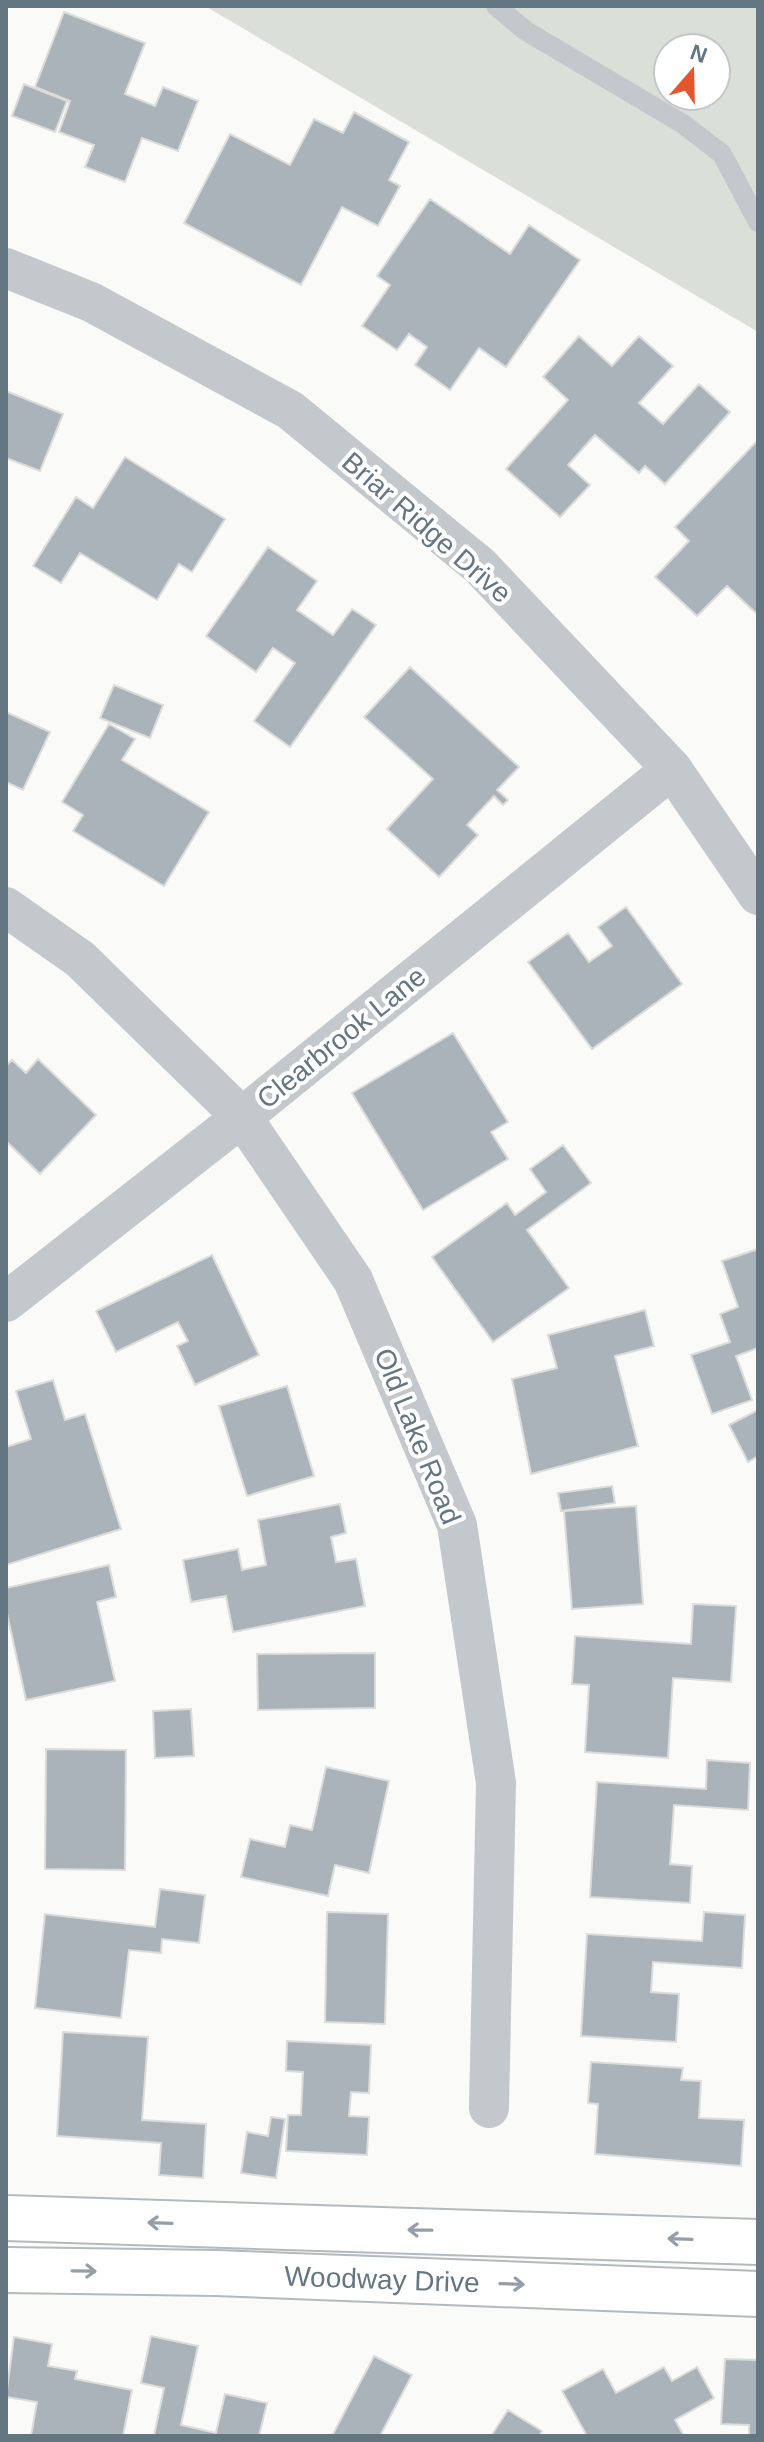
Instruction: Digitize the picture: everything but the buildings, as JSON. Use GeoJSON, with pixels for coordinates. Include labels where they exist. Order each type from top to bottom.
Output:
{"type":"FeatureCollection","features":[{"type":"Feature","properties":{"kind":"main road","name":"Woodway Drive"},"geometry":{"type":"LineString","coordinates":[[6,2218],[758,2242]]}},
{"type":"Feature","properties":{"kind":"main road"},"geometry":{"type":"LineString","coordinates":[[216,2273],[218,2225]]}},
{"type":"Feature","properties":{"kind":"main road","name":"Woodway Drive"},"geometry":{"type":"LineString","coordinates":[[6,2270],[216,2273],[758,2294]]}},
{"type":"Feature","properties":{"kind":"street","name":"Briar Ridge Drive"},"geometry":{"type":"LineString","coordinates":[[6,268],[91,302],[290,410],[480,566],[672,769],[758,895]]}},
{"type":"Feature","properties":{"kind":"street","name":"Clearbrook Lane"},"geometry":{"type":"LineString","coordinates":[[6,1302],[242,1117],[672,769]]}},
{"type":"Feature","properties":{"kind":"street","name":"Old Lake Road"},"geometry":{"type":"LineString","coordinates":[[6,907],[80,959],[242,1117],[353,1280],[457,1525],[496,1783],[489,2108]]}},
{"type":"Feature","properties":{"kind":"lane"},"geometry":{"type":"LineString","coordinates":[[496,6],[526,31],[683,124],[722,154],[758,222]]}},
{"type":"Feature","properties":{"kind":"shaded area"},"geometry":{"type":"Polygon","coordinates":[[[205,6],[758,6],[758,332],[205,6]]]}}]}
